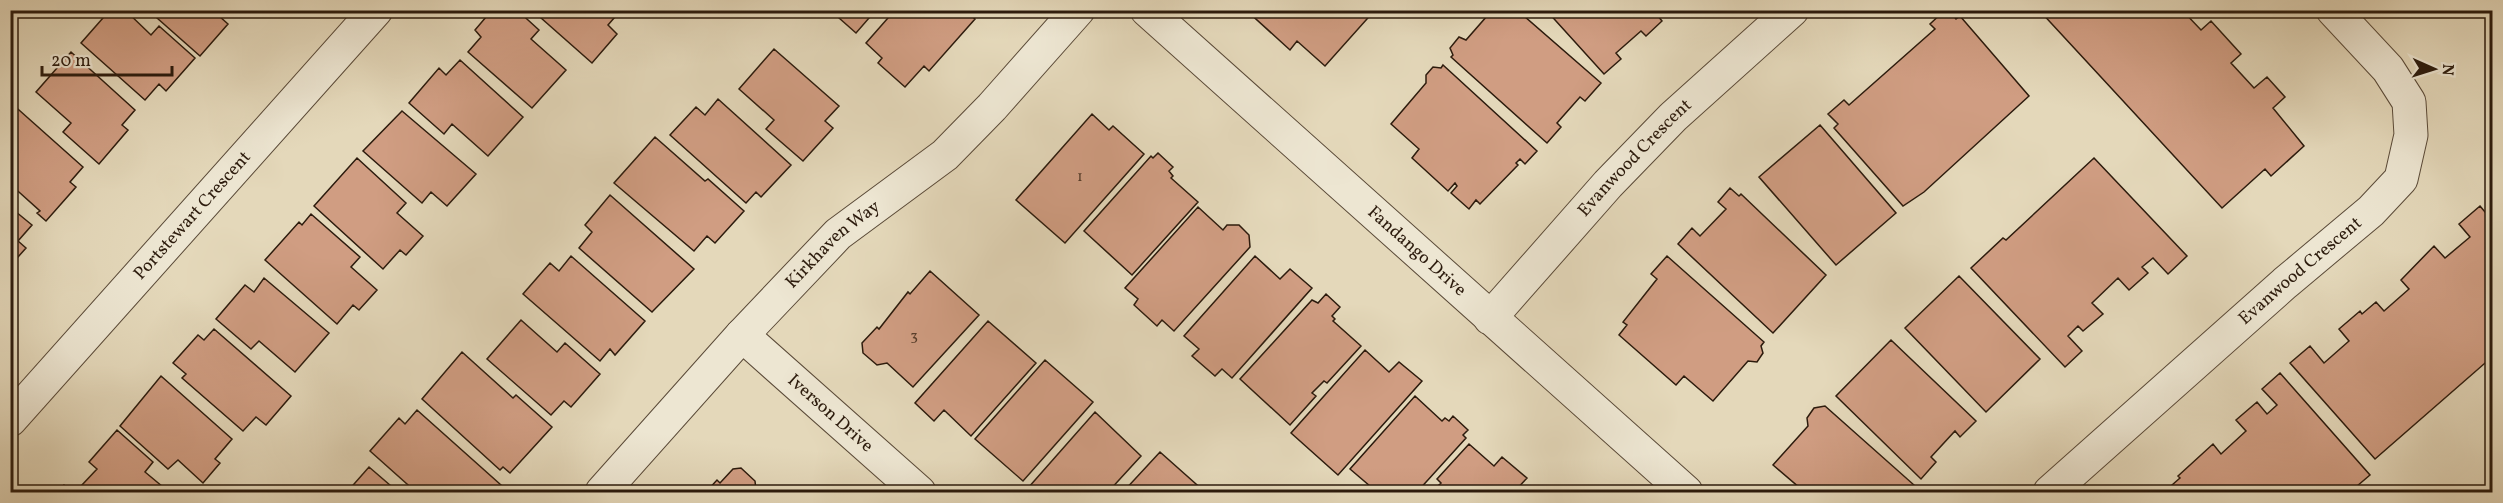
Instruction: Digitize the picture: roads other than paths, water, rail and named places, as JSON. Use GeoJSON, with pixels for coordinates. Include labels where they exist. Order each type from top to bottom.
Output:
{"type":"FeatureCollection","features":[{"type":"Feature","properties":{"kind":"street","name":"Portstewart Crescent"},"geometry":{"type":"LineString","coordinates":[[10,420],[376,10]]}},
{"type":"Feature","properties":{"kind":"street","name":"Kirkhaven Way"},"geometry":{"type":"LineString","coordinates":[[602,492],[742,335],[838,234],[945,155],[992,107],[1078,10]]}},
{"type":"Feature","properties":{"kind":"street","name":"Fandango Drive"},"geometry":{"type":"LineString","coordinates":[[1147,10],[1686,492]]}},
{"type":"Feature","properties":{"kind":"street","name":"Evanwood Crescent"},"geometry":{"type":"LineString","coordinates":[[1490,318],[1608,184],[1673,117],[1792,10]]}},
{"type":"Feature","properties":{"kind":"street","name":"Evanwood Crescent"},"geometry":{"type":"LineString","coordinates":[[2050,492],[2268,298],[2371,211],[2401,179],[2411,135],[2409,102],[2388,69],[2333,10]]}},
{"type":"Feature","properties":{"kind":"street","name":"Iverson Drive"},"geometry":{"type":"LineString","coordinates":[[742,335],[919,492]]}}]}
